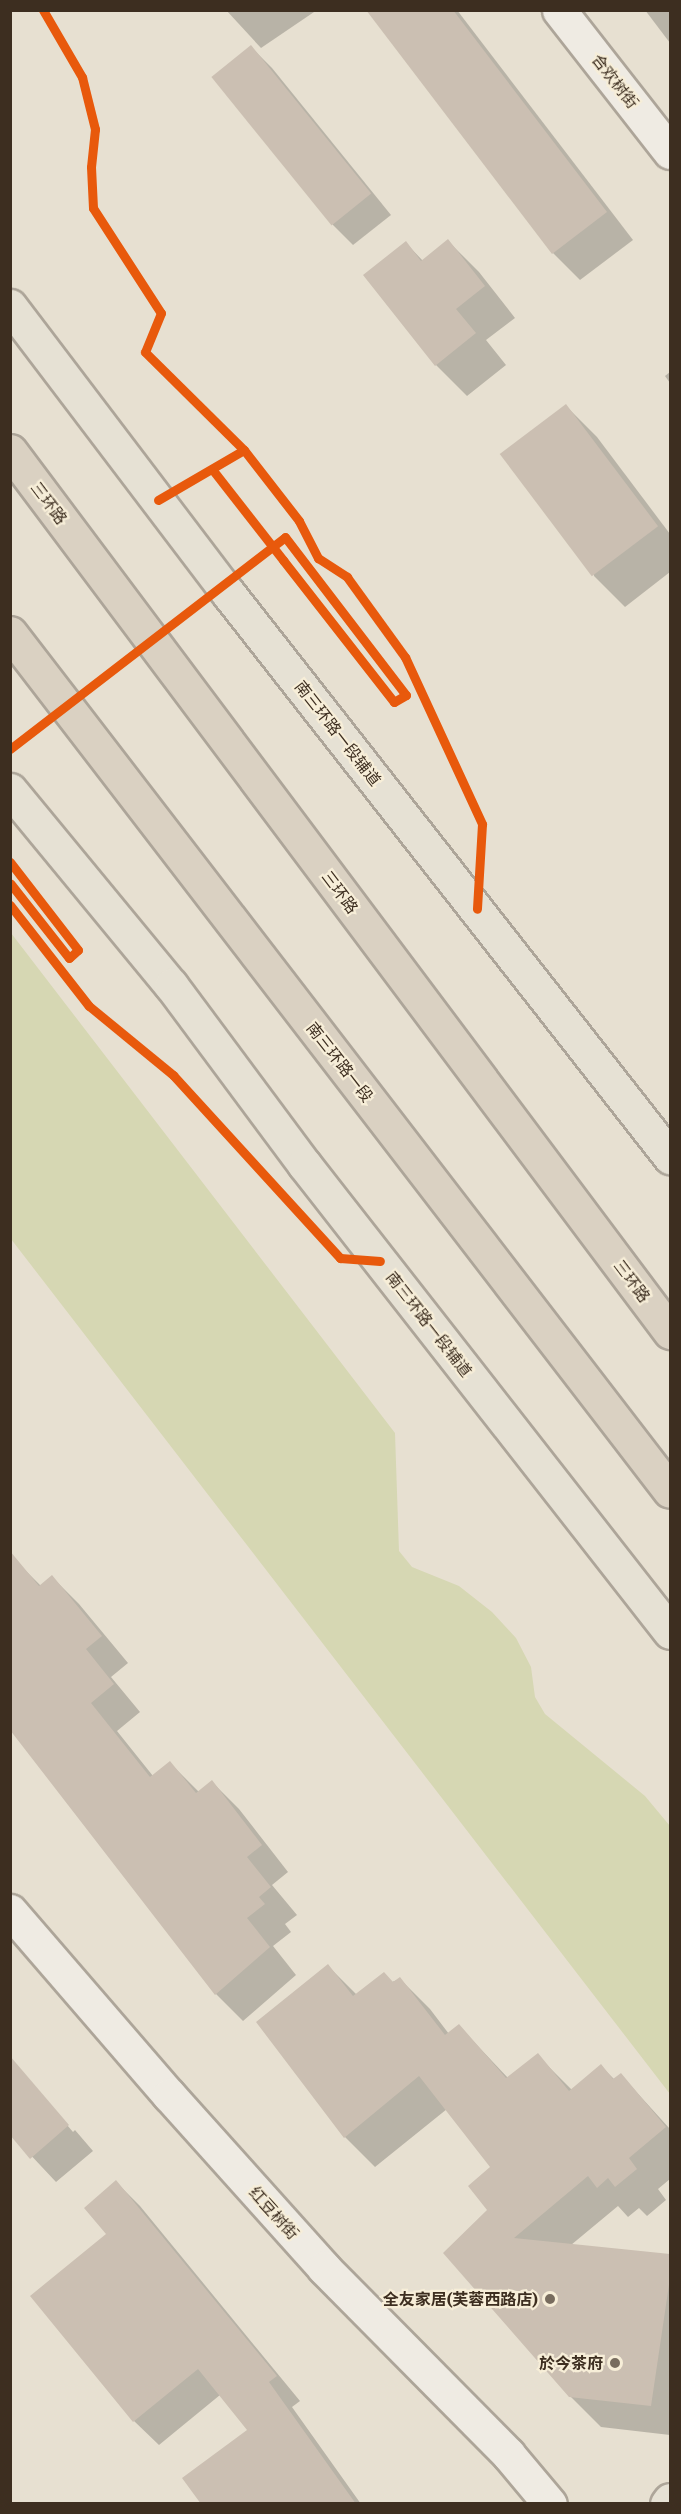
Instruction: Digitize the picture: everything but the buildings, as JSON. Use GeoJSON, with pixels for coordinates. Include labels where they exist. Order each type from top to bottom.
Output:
{"type":"FeatureCollection","features":[{"type":"Feature","properties":{"kind":"highway","name":"三环路"},"geometry":{"type":"LineString","coordinates":[[10,451],[670,1332]]}},
{"type":"Feature","properties":{"kind":"highway","name":"南三环路一段"},"geometry":{"type":"LineString","coordinates":[[10,633],[670,1491]]}},
{"type":"Feature","properties":{"kind":"main road","name":"南三环路一段辅道"},"geometry":{"type":"LineString","coordinates":[[10,306],[228,593],[670,1157]]}},
{"type":"Feature","properties":{"kind":"main road","name":"南三环路一段辅道"},"geometry":{"type":"LineString","coordinates":[[10,790],[171,985],[304,1164],[670,1632]]}},
{"type":"Feature","properties":{"kind":"main road"},"geometry":{"type":"LineString","coordinates":[[667,2504],[670,2500]]}},
{"type":"Feature","properties":{"kind":"street","name":"合欢树街"},"geometry":{"type":"LineString","coordinates":[[559,10],[670,152]]}},
{"type":"Feature","properties":{"kind":"street","name":"红豆树街"},"geometry":{"type":"LineString","coordinates":[[10,1911],[169,2095],[324,2268],[508,2454],[550,2504]]}},
{"type":"Feature","properties":{"kind":"green space"},"geometry":{"type":"Polygon","coordinates":[[[11,933],[395,1433],[399,1551],[412,1567],[459,1586],[492,1612],[516,1638],[531,1667],[535,1697],[545,1714],[645,1796],[670,1826],[670,2094],[11,1239],[11,933]]]}},
{"type":"Feature","properties":{"kind":"cycle path"},"geometry":{"type":"LineString","coordinates":[[43,10],[82,77],[95,129],[91,167],[93,208],[161,313],[145,352],[244,450],[299,521],[318,558],[347,577],[405,657],[482,824],[477,909]]}},
{"type":"Feature","properties":{"kind":"cycle path"},"geometry":{"type":"LineString","coordinates":[[158,500],[244,450]]}},
{"type":"Feature","properties":{"kind":"cycle path"},"geometry":{"type":"LineString","coordinates":[[10,749],[285,537],[406,695],[394,702],[283,560],[212,469]]}},
{"type":"Feature","properties":{"kind":"cycle path"},"geometry":{"type":"LineString","coordinates":[[10,862],[78,950],[69,958],[10,883]]}},
{"type":"Feature","properties":{"kind":"cycle path"},"geometry":{"type":"LineString","coordinates":[[10,905],[89,1006],[173,1075],[340,1258],[380,1261]]}},
{"type":"Feature","properties":{"kind":"place","name":"全友家居(芙蓉西路店)"},"geometry":{"type":"Point","coordinates":[550,2299]}},
{"type":"Feature","properties":{"kind":"place","name":"於今茶府"},"geometry":{"type":"Point","coordinates":[615,2363]}}]}
